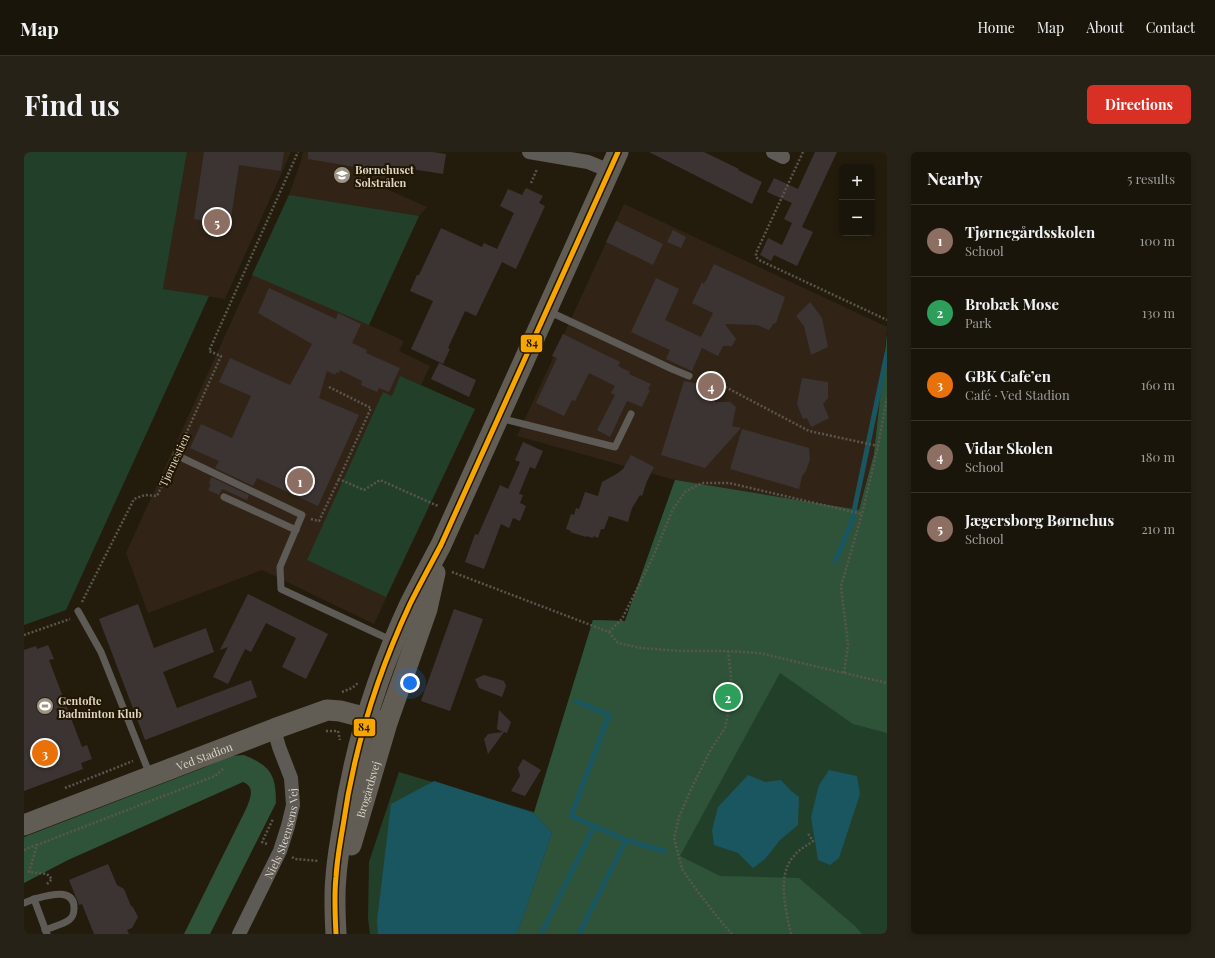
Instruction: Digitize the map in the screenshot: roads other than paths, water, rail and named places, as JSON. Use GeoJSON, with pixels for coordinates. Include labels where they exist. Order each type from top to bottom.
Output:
{"type":"FeatureCollection","features":[{"type":"Feature","properties":{"kind":"street"},"geometry":{"type":"LineString","coordinates":[[529,152],[588,162],[610,171]]}},
{"type":"Feature","properties":{"kind":"street","name":"Brogårdsvej"},"geometry":{"type":"LineString","coordinates":[[336,934],[336,877],[347,799],[355,757],[379,678],[410,603],[441,545],[618,152]]}},
{"type":"Feature","properties":{"kind":"street","name":"Brogårdsvej"},"geometry":{"type":"LineString","coordinates":[[350,934],[348,915],[348,878],[351,846],[387,723],[426,609],[441,545]]}},
{"type":"Feature","properties":{"kind":"street"},"geometry":{"type":"LineString","coordinates":[[394,641],[413,649]]}},
{"type":"Feature","properties":{"kind":"street","name":"Ved Stadion"},"geometry":{"type":"LineString","coordinates":[[24,825],[327,710],[340,711],[387,723]]}},
{"type":"Feature","properties":{"kind":"street","name":"Niels Steensens Vej"},"geometry":{"type":"LineString","coordinates":[[239,934],[280,851],[293,806],[291,778],[274,729]]}},
{"type":"Feature","properties":{"kind":"lane"},"geometry":{"type":"LineString","coordinates":[[546,310],[689,376]]}},
{"type":"Feature","properties":{"kind":"lane"},"geometry":{"type":"LineString","coordinates":[[498,418],[616,447],[631,414]]}},
{"type":"Feature","properties":{"kind":"lane"},"geometry":{"type":"LineString","coordinates":[[176,455],[302,515],[280,567],[281,589],[394,641]]}},
{"type":"Feature","properties":{"kind":"lane"},"geometry":{"type":"LineString","coordinates":[[224,497],[296,530]]}},
{"type":"Feature","properties":{"kind":"lane"},"geometry":{"type":"LineString","coordinates":[[78,611],[100,652],[150,776]]}},
{"type":"Feature","properties":{"kind":"lane"},"geometry":{"type":"LineString","coordinates":[[24,903],[34,899],[55,894],[63,894],[70,898],[74,905],[74,913],[69,920],[46,932],[34,899]]}},
{"type":"Feature","properties":{"kind":"water"},"geometry":{"type":"Polygon","coordinates":[[[829,770],[857,776],[860,794],[839,858],[830,865],[818,860],[811,817],[819,785],[829,770]]]}},
{"type":"Feature","properties":{"kind":"water"},"geometry":{"type":"Polygon","coordinates":[[[748,775],[765,782],[781,780],[799,797],[798,825],[780,840],[765,859],[753,868],[738,853],[714,845],[712,830],[718,807],[748,775]]]}},
{"type":"Feature","properties":{"kind":"water"},"geometry":{"type":"Polygon","coordinates":[[[434,781],[534,813],[552,833],[517,934],[378,934],[377,921],[391,804],[434,781]]]}},
{"type":"Feature","properties":{"kind":"waterway"},"geometry":{"type":"LineString","coordinates":[[835,561],[852,521],[887,353]]}},
{"type":"Feature","properties":{"kind":"waterway"},"geometry":{"type":"LineString","coordinates":[[576,701],[609,715],[571,816],[626,840],[664,851]]}},
{"type":"Feature","properties":{"kind":"waterway"},"geometry":{"type":"LineString","coordinates":[[541,934],[594,826]]}},
{"type":"Feature","properties":{"kind":"waterway"},"geometry":{"type":"LineString","coordinates":[[579,934],[626,840]]}},
{"type":"Feature","properties":{"kind":"place","name":"Børnehuset Solstrålen"},"geometry":{"type":"Point","coordinates":[342,175]}},
{"type":"Feature","properties":{"kind":"place","name":"Jægersborg Børnehus"},"geometry":{"type":"Point","coordinates":[217,222]}},
{"type":"Feature","properties":{"kind":"place","name":"Vidar Skolen"},"geometry":{"type":"Point","coordinates":[711,386]}},
{"type":"Feature","properties":{"kind":"place","name":"Tjørnegårdsskolen"},"geometry":{"type":"Point","coordinates":[300,481]}},
{"type":"Feature","properties":{"kind":"place","name":"Brobæk Mose"},"geometry":{"type":"Point","coordinates":[728,697]}},
{"type":"Feature","properties":{"kind":"place","name":"Gentofte Badminton Klub"},"geometry":{"type":"Point","coordinates":[45,706]}},
{"type":"Feature","properties":{"kind":"place","name":"GBK Cafe’en"},"geometry":{"type":"Point","coordinates":[45,753]}}]}
